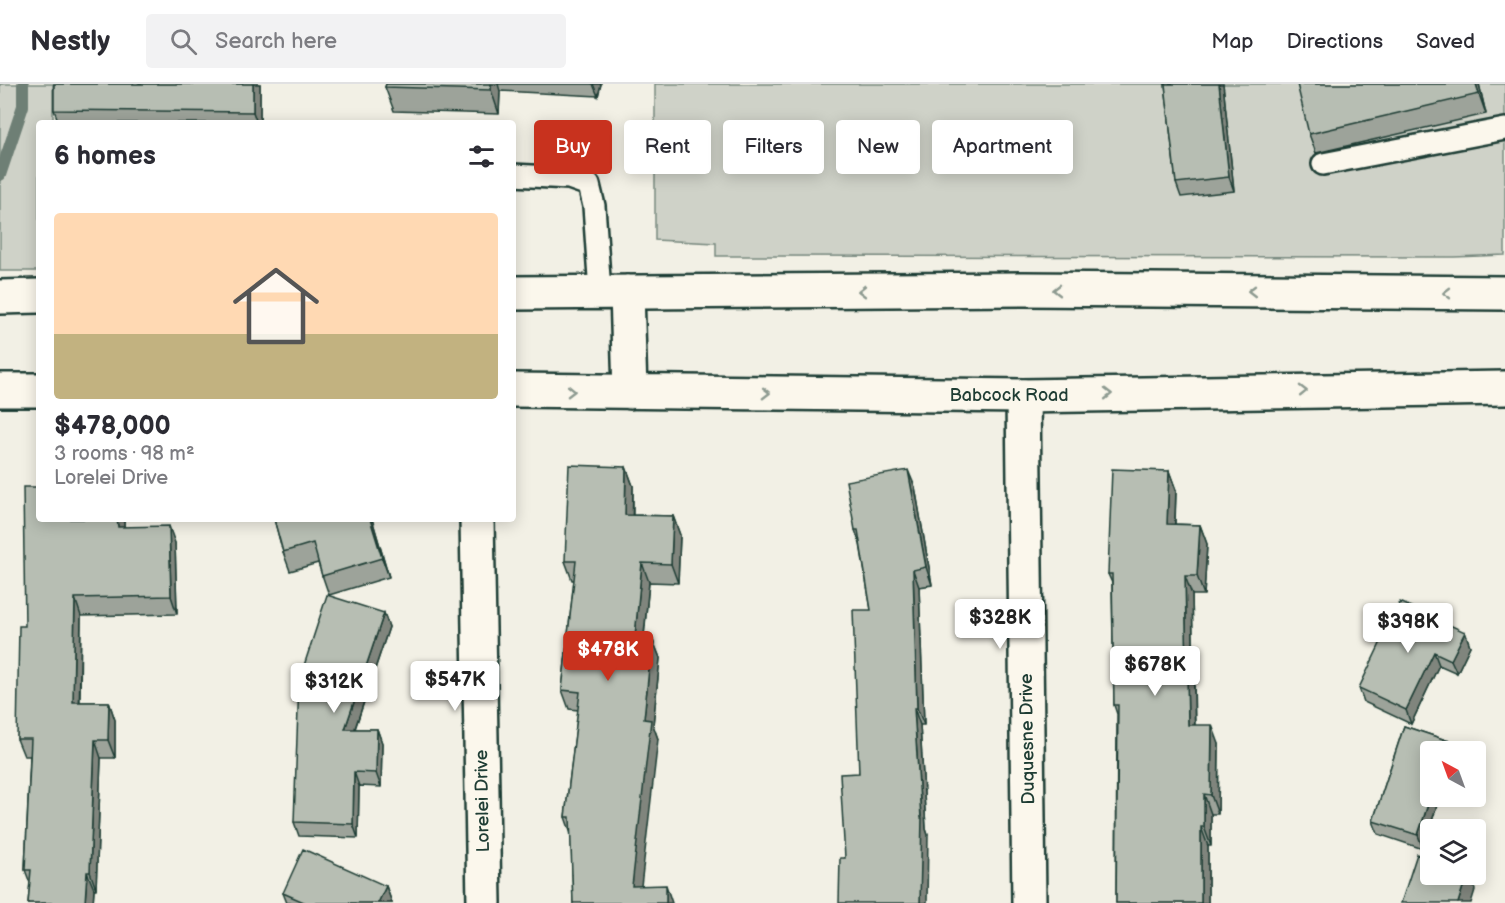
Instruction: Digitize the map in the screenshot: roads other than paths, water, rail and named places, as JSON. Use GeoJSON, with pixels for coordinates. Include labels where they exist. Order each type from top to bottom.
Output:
{"type":"FeatureCollection","features":[{"type":"Feature","properties":{"kind":"main road"},"geometry":{"type":"LineString","coordinates":[[516,293],[1036,290],[1505,293]]}},
{"type":"Feature","properties":{"kind":"main road"},"geometry":{"type":"LineString","coordinates":[[614,292],[630,392]]}},
{"type":"Feature","properties":{"kind":"main road"},"geometry":{"type":"LineString","coordinates":[[0,297],[36,296]]}},
{"type":"Feature","properties":{"kind":"main road","name":"Babcock Road"},"geometry":{"type":"LineString","coordinates":[[516,390],[1023,396],[1505,388]]}},
{"type":"Feature","properties":{"kind":"main road"},"geometry":{"type":"LineString","coordinates":[[0,390],[36,390]]}},
{"type":"Feature","properties":{"kind":"main road","name":"Duquesne Drive"},"geometry":{"type":"LineString","coordinates":[[1023,396],[1029,903]]}},
{"type":"Feature","properties":{"kind":"main road","name":"Lorelei Drive"},"geometry":{"type":"LineString","coordinates":[[477,522],[484,903]]}},
{"type":"Feature","properties":{"kind":"lane"},"geometry":{"type":"LineString","coordinates":[[1323,164],[1505,129]]}},
{"type":"Feature","properties":{"kind":"lane"},"geometry":{"type":"LineString","coordinates":[[516,175],[569,178],[589,185],[614,292]]}},
{"type":"Feature","properties":{"kind":"waterway"},"geometry":{"type":"LineString","coordinates":[[0,175],[23,106],[23,84]]}}]}
